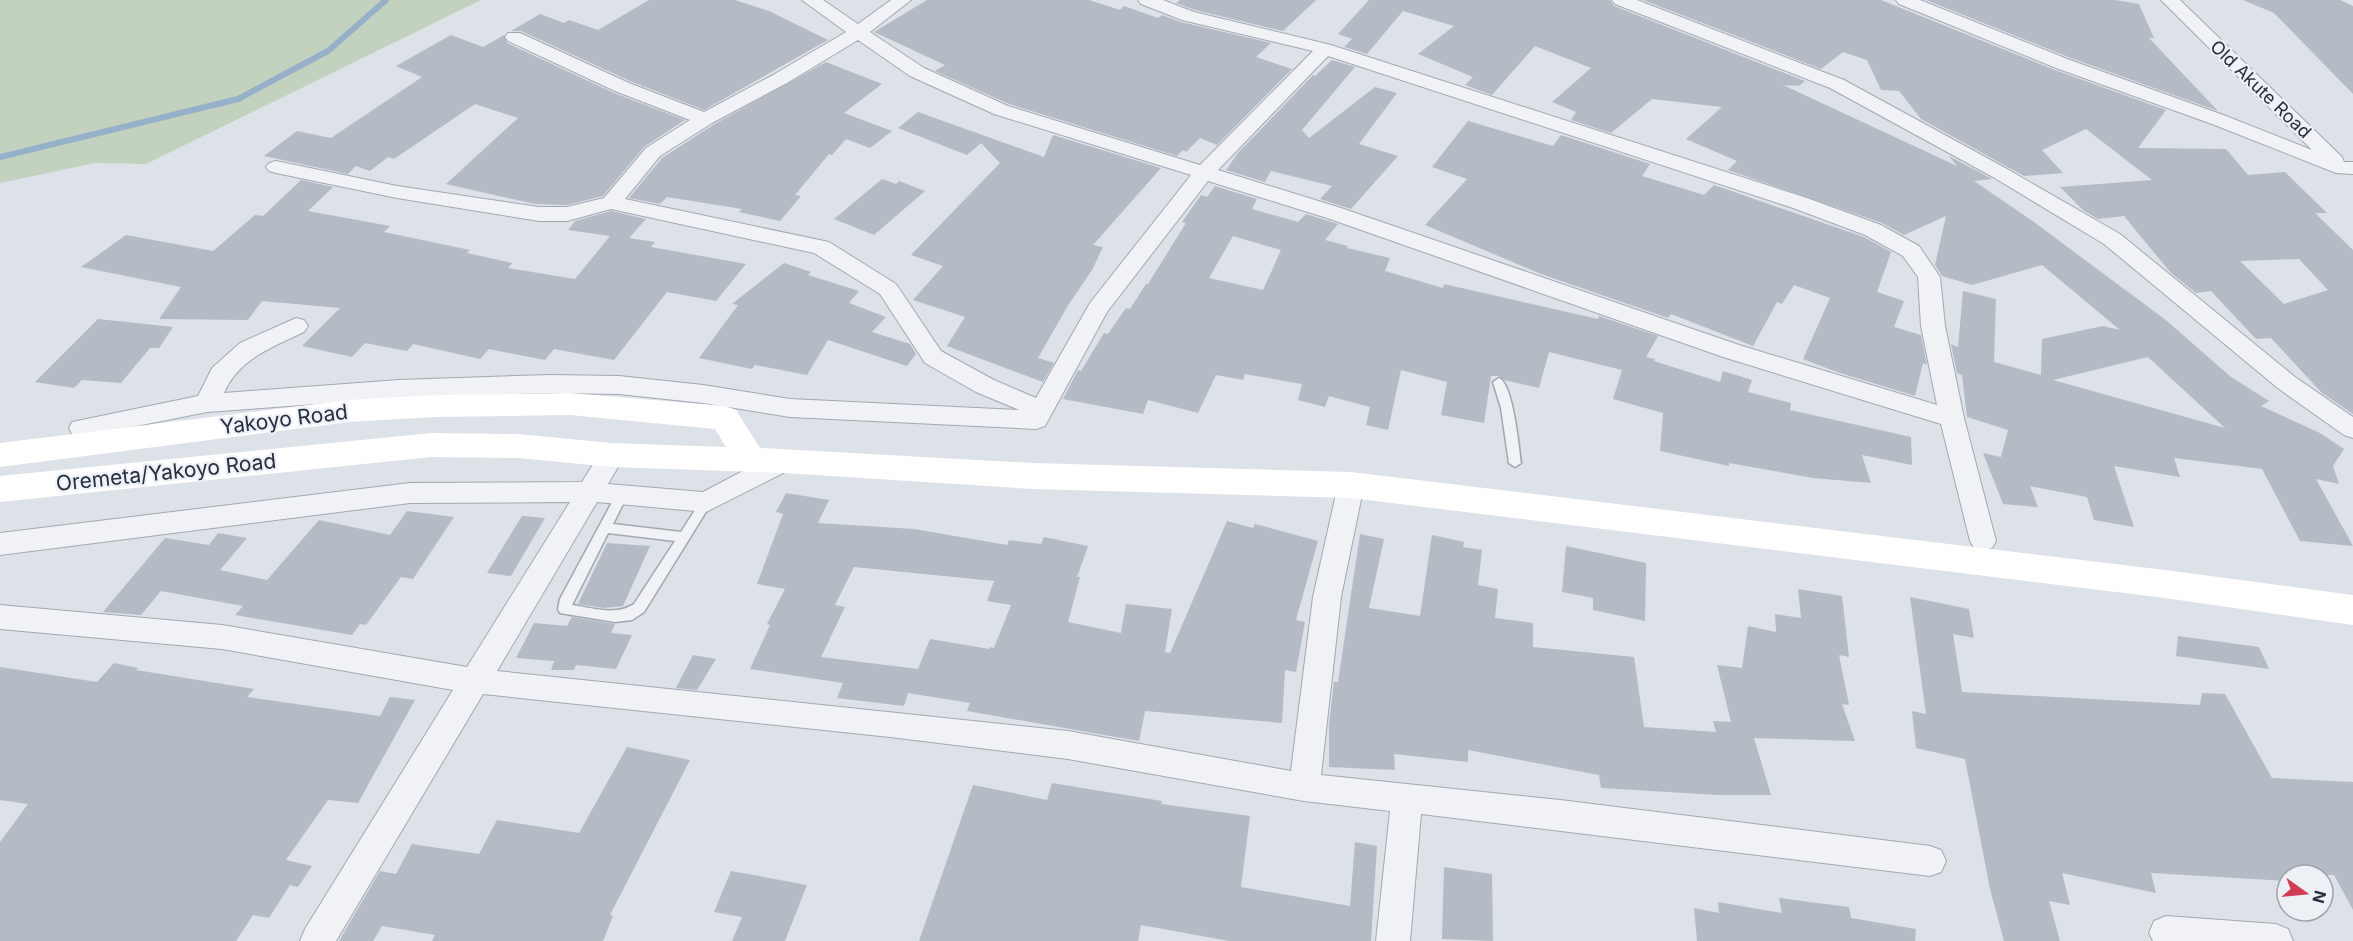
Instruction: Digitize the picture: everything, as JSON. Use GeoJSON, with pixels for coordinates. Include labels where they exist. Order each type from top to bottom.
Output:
{"type":"FeatureCollection","features":[{"type":"Feature","properties":{"kind":"main road","name":"Yakoyo Road"},"geometry":{"type":"LineString","coordinates":[[0,455],[349,411],[435,406],[570,404],[725,418],[767,461]]}},
{"type":"Feature","properties":{"kind":"main road","name":"Oremeta/Yakoyo Road"},"geometry":{"type":"LineString","coordinates":[[0,489],[431,445],[518,446],[612,455],[1033,476],[1351,485],[2353,610]]}},
{"type":"Feature","properties":{"kind":"street"},"geometry":{"type":"LineString","coordinates":[[811,0],[917,72],[1001,110],[1334,213],[1731,351],[1952,418]]}},
{"type":"Feature","properties":{"kind":"street"},"geometry":{"type":"LineString","coordinates":[[611,203],[653,152],[705,119],[780,79],[857,33],[902,0]]}},
{"type":"Feature","properties":{"kind":"street"},"geometry":{"type":"LineString","coordinates":[[1147,0],[1188,16],[1325,49],[1800,203],[1874,230],[1911,251],[1929,277],[1934,326],[1952,418],[1983,541]]}},
{"type":"Feature","properties":{"kind":"street"},"geometry":{"type":"LineString","coordinates":[[1188,16],[1208,0]]}},
{"type":"Feature","properties":{"kind":"street"},"geometry":{"type":"LineString","coordinates":[[1621,0],[1837,84],[2000,173],[2112,239],[2287,383],[2353,429]]}},
{"type":"Feature","properties":{"kind":"street"},"geometry":{"type":"LineString","coordinates":[[1905,0],[2063,64],[2219,120],[2350,172]]}},
{"type":"Feature","properties":{"kind":"street","name":"Old Akute Road"},"geometry":{"type":"LineString","coordinates":[[2170,0],[2350,172]]}},
{"type":"Feature","properties":{"kind":"street"},"geometry":{"type":"LineString","coordinates":[[514,37],[622,87],[705,119]]}},
{"type":"Feature","properties":{"kind":"street"},"geometry":{"type":"LineString","coordinates":[[81,428],[207,403],[399,389],[549,384],[619,385],[703,394],[790,408],[1030,422],[1039,417],[1098,308],[1203,174],[1274,104],[1325,49]]}},
{"type":"Feature","properties":{"kind":"street"},"geometry":{"type":"LineString","coordinates":[[276,166],[397,192],[539,214],[567,214],[611,203],[821,247],[888,289],[933,357],[985,386],[1042,410]]}},
{"type":"Feature","properties":{"kind":"street"},"geometry":{"type":"LineString","coordinates":[[207,403],[220,374],[248,349],[296,326]]}},
{"type":"Feature","properties":{"kind":"street"},"geometry":{"type":"LineString","coordinates":[[317,941],[612,455]]}},
{"type":"Feature","properties":{"kind":"street"},"geometry":{"type":"LineString","coordinates":[[0,544],[410,493],[591,492],[706,502],[767,461]]}},
{"type":"Feature","properties":{"kind":"street"},"geometry":{"type":"LineString","coordinates":[[1304,787],[1327,597],[1351,485]]}},
{"type":"Feature","properties":{"kind":"street"},"geometry":{"type":"LineString","coordinates":[[0,617],[222,637],[474,681],[1068,745],[1304,787],[1560,815],[1930,861]]}},
{"type":"Feature","properties":{"kind":"street"},"geometry":{"type":"LineString","coordinates":[[1393,941],[1407,799]]}},
{"type":"Feature","properties":{"kind":"street"},"geometry":{"type":"LineString","coordinates":[[2166,933],[2276,941]]}},
{"type":"Feature","properties":{"kind":"lane"},"geometry":{"type":"LineString","coordinates":[[1499,382],[1507,408],[1515,463]]}},
{"type":"Feature","properties":{"kind":"lane"},"geometry":{"type":"LineString","coordinates":[[621,496],[567,598],[565,609],[615,617],[627,616],[639,608],[706,502]]}},
{"type":"Feature","properties":{"kind":"lane"},"geometry":{"type":"LineString","coordinates":[[604,528],[683,537]]}},
{"type":"Feature","properties":{"kind":"green space"},"geometry":{"type":"Polygon","coordinates":[[[0,0],[481,0],[146,164],[95,163],[0,183],[0,0]]]}},
{"type":"Feature","properties":{"kind":"building"},"geometry":{"type":"Polygon","coordinates":[[[649,0],[735,0],[769,11],[828,40],[704,110],[630,81],[521,31],[511,31],[540,14],[564,23],[569,20],[598,30],[649,0]]]}},
{"type":"Feature","properties":{"kind":"building"},"geometry":{"type":"Polygon","coordinates":[[[927,0],[1089,0],[1120,10],[1124,6],[1158,18],[1162,15],[1181,22],[1271,43],[1256,57],[1292,69],[1217,145],[1200,138],[1186,152],[1183,150],[1177,156],[1009,104],[935,71],[945,65],[874,32],[927,0]]]}},
{"type":"Feature","properties":{"kind":"building"},"geometry":{"type":"Polygon","coordinates":[[[1180,0],[1316,0],[1283,31],[1195,10],[1176,3],[1180,0]]]}},
{"type":"Feature","properties":{"kind":"building"},"geometry":{"type":"Polygon","coordinates":[[[1369,0],[1610,0],[1614,6],[1805,81],[1799,86],[1783,85],[1957,166],[1949,156],[1992,179],[1974,181],[2034,222],[2167,321],[2231,377],[2269,401],[2261,406],[2320,433],[2344,449],[2333,466],[2339,484],[2316,479],[2353,546],[2300,541],[2262,469],[2174,458],[2180,477],[2114,466],[2134,527],[2094,520],[2087,497],[2030,486],[2038,507],[2003,504],[1983,453],[2001,457],[2008,430],[1967,417],[1962,375],[1957,373],[1951,344],[1958,347],[1963,291],[1996,299],[1994,362],[2041,375],[2042,339],[2103,326],[2120,330],[2042,265],[1972,285],[1942,276],[1935,265],[1946,216],[1904,235],[1882,223],[1728,170],[1737,161],[1686,139],[1722,107],[1652,99],[1611,133],[1571,120],[1576,112],[1552,102],[1591,68],[1535,46],[1492,95],[1465,85],[1473,77],[1418,54],[1454,26],[1403,11],[1367,54],[1344,47],[1352,39],[1338,34],[1369,0]],[[2148,357],[2053,380],[2225,428],[2148,357]]]}},
{"type":"Feature","properties":{"kind":"building"},"geometry":{"type":"Polygon","coordinates":[[[1643,0],[1881,0],[2055,70],[2166,110],[2138,148],[2226,149],[2248,175],[2285,172],[2327,213],[2315,213],[2353,250],[2353,414],[2322,393],[2271,338],[2256,339],[2211,291],[2196,293],[2171,273],[2124,216],[2098,219],[2083,210],[2060,187],[2152,180],[2086,129],[2042,150],[2063,173],[2024,176],[1921,119],[1899,91],[1881,90],[1867,60],[1843,52],[1821,69],[1643,0]],[[2299,259],[2240,261],[2284,304],[2328,290],[2299,259]]]}},
{"type":"Feature","properties":{"kind":"building"},"geometry":{"type":"Polygon","coordinates":[[[1926,0],[2115,0],[2139,4],[2154,38],[2149,38],[2218,111],[2071,58],[1926,0]]]}},
{"type":"Feature","properties":{"kind":"building"},"geometry":{"type":"Polygon","coordinates":[[[2243,0],[2340,0],[2353,6],[2353,94],[2274,13],[2243,0]]]}},
{"type":"Feature","properties":{"kind":"building"},"geometry":{"type":"Polygon","coordinates":[[[451,35],[483,47],[504,35],[507,43],[614,93],[685,120],[644,147],[603,196],[567,205],[535,204],[446,184],[518,118],[475,104],[394,159],[388,157],[370,171],[356,166],[348,174],[264,156],[297,131],[331,138],[422,77],[396,66],[451,35]]]}},
{"type":"Feature","properties":{"kind":"building"},"geometry":{"type":"Polygon","coordinates":[[[1332,60],[1355,67],[1302,130],[1309,138],[1375,87],[1397,93],[1359,144],[1398,156],[1351,209],[1320,199],[1332,186],[1271,171],[1265,182],[1226,170],[1238,153],[1313,75],[1315,76],[1332,60]]]}},
{"type":"Feature","properties":{"kind":"building"},"geometry":{"type":"Polygon","coordinates":[[[826,62],[882,84],[844,113],[892,131],[870,148],[846,139],[832,155],[829,154],[795,195],[801,196],[780,221],[739,212],[742,209],[667,197],[660,204],[629,198],[662,158],[713,125],[826,62]]]}},
{"type":"Feature","properties":{"kind":"building"},"geometry":{"type":"Polygon","coordinates":[[[918,112],[1044,157],[1053,135],[1161,168],[1093,245],[1103,247],[1092,270],[1067,307],[1038,358],[1054,363],[1043,382],[947,346],[965,317],[913,300],[943,266],[911,255],[1000,163],[981,143],[967,155],[898,128],[918,112]]]}},
{"type":"Feature","properties":{"kind":"building"},"geometry":{"type":"Polygon","coordinates":[[[1468,121],[1553,146],[1561,135],[1650,164],[1642,176],[1704,195],[1714,185],[1864,237],[1891,252],[1877,292],[1904,301],[1894,327],[1921,335],[1927,365],[1923,363],[1915,396],[1803,359],[1830,298],[1794,285],[1782,304],[1777,302],[1753,346],[1671,314],[1668,318],[1541,274],[1425,225],[1467,179],[1432,167],[1468,121]]]}},
{"type":"Feature","properties":{"kind":"building"},"geometry":{"type":"Polygon","coordinates":[[[882,179],[896,184],[899,181],[925,191],[874,235],[834,219],[882,179]]]}},
{"type":"Feature","properties":{"kind":"building"},"geometry":{"type":"Polygon","coordinates":[[[301,180],[333,187],[308,211],[390,226],[384,232],[470,250],[467,253],[512,263],[508,268],[575,279],[610,236],[568,230],[575,221],[611,211],[646,219],[629,238],[655,242],[651,247],[746,264],[716,301],[667,292],[614,360],[554,349],[545,360],[489,349],[480,359],[413,344],[407,351],[365,343],[352,357],[302,346],[340,308],[262,301],[248,320],[159,319],[181,287],[81,267],[126,235],[213,251],[255,215],[263,216],[301,180]]]}},
{"type":"Feature","properties":{"kind":"building"},"geometry":{"type":"Polygon","coordinates":[[[1215,186],[1257,199],[1252,209],[1298,222],[1306,214],[1338,224],[1325,240],[1348,246],[1347,248],[1390,258],[1385,271],[1443,288],[1444,284],[1598,319],[1599,316],[1658,336],[1646,357],[1655,359],[1654,361],[1720,382],[1723,371],[1752,380],[1748,392],[1791,403],[1790,410],[1911,437],[1912,465],[1862,455],[1871,483],[1813,478],[1729,463],[1729,466],[1660,451],[1663,413],[1613,399],[1622,370],[1549,352],[1539,388],[1504,380],[1499,376],[1491,376],[1484,423],[1441,415],[1447,382],[1401,370],[1388,430],[1366,425],[1370,407],[1329,396],[1325,407],[1298,400],[1302,384],[1245,374],[1243,380],[1216,375],[1198,413],[1148,400],[1143,414],[1063,399],[1078,370],[1081,371],[1104,333],[1108,334],[1126,308],[1130,309],[1148,284],[1186,223],[1182,222],[1201,195],[1207,197],[1215,186]],[[1233,236],[1209,278],[1263,290],[1281,250],[1233,236]]]}},
{"type":"Feature","properties":{"kind":"building"},"geometry":{"type":"Polygon","coordinates":[[[784,263],[811,272],[808,275],[859,291],[849,303],[886,317],[872,332],[910,344],[916,354],[907,366],[828,340],[807,375],[755,365],[752,369],[699,358],[738,305],[732,304],[784,263]]]}},
{"type":"Feature","properties":{"kind":"building"},"geometry":{"type":"Polygon","coordinates":[[[98,319],[173,327],[159,348],[150,348],[121,383],[82,380],[74,388],[35,382],[98,319]]]}},
{"type":"Feature","properties":{"kind":"building"},"geometry":{"type":"Polygon","coordinates":[[[786,493],[829,500],[818,523],[914,529],[1007,545],[1009,540],[1041,544],[1044,537],[1088,546],[1077,577],[1080,577],[1068,622],[1121,633],[1126,604],[1172,609],[1165,652],[1170,653],[1227,521],[1253,528],[1255,524],[1318,541],[1296,620],[1305,622],[1296,672],[1285,670],[1282,723],[1145,711],[1139,741],[967,711],[970,703],[908,693],[904,706],[837,698],[843,683],[750,669],[770,625],[767,624],[785,589],[757,584],[783,514],[776,512],[786,493]],[[854,567],[835,605],[845,607],[821,657],[918,669],[930,639],[994,648],[1011,605],[987,601],[994,581],[854,567]]]}},
{"type":"Feature","properties":{"kind":"building"},"geometry":{"type":"Polygon","coordinates":[[[407,511],[454,517],[413,579],[401,577],[366,625],[360,624],[352,635],[235,615],[243,606],[161,591],[141,615],[103,612],[165,538],[209,545],[218,533],[247,538],[220,570],[267,580],[319,520],[390,535],[407,511]]]}},
{"type":"Feature","properties":{"kind":"building"},"geometry":{"type":"Polygon","coordinates":[[[522,516],[545,518],[511,576],[487,573],[522,516]]]}},
{"type":"Feature","properties":{"kind":"building"},"geometry":{"type":"Polygon","coordinates":[[[1360,534],[1384,539],[1369,608],[1420,616],[1432,535],[1464,542],[1463,547],[1482,550],[1478,585],[1498,589],[1495,618],[1533,623],[1533,647],[1634,657],[1644,727],[1716,732],[1713,721],[1731,722],[1717,665],[1742,668],[1748,626],[1776,632],[1775,614],[1801,618],[1798,589],[1842,596],[1849,657],[1839,655],[1849,705],[1842,704],[1855,741],[1754,738],[1771,795],[1718,795],[1601,788],[1599,775],[1468,750],[1468,762],[1394,754],[1395,770],[1329,767],[1329,725],[1334,682],[1338,682],[1360,534]]]}},
{"type":"Feature","properties":{"kind":"building"},"geometry":{"type":"Polygon","coordinates":[[[607,543],[650,546],[623,606],[604,608],[578,604],[607,543]]]}},
{"type":"Feature","properties":{"kind":"building"},"geometry":{"type":"Polygon","coordinates":[[[1566,546],[1646,563],[1645,621],[1593,610],[1593,598],[1562,592],[1566,546]]]}},
{"type":"Feature","properties":{"kind":"building"},"geometry":{"type":"Polygon","coordinates":[[[1910,597],[1969,609],[1974,638],[1953,634],[1962,692],[2200,705],[2202,693],[2225,694],[2272,778],[2353,782],[2353,910],[2335,877],[2335,863],[2275,863],[2275,880],[2151,873],[2156,893],[2062,873],[2070,905],[2049,901],[2060,941],[2004,941],[1990,889],[1965,759],[1916,748],[1912,711],[1926,714],[1910,597]]]}},
{"type":"Feature","properties":{"kind":"building"},"geometry":{"type":"Polygon","coordinates":[[[572,617],[615,624],[611,633],[632,635],[616,669],[576,665],[574,670],[551,670],[554,661],[516,658],[534,623],[567,626],[572,617]]]}},
{"type":"Feature","properties":{"kind":"building"},"geometry":{"type":"Polygon","coordinates":[[[2178,636],[2259,647],[2269,669],[2176,656],[2178,636]]]}},
{"type":"Feature","properties":{"kind":"building"},"geometry":{"type":"Polygon","coordinates":[[[693,655],[716,659],[697,690],[676,688],[693,655]]]}},
{"type":"Feature","properties":{"kind":"building"},"geometry":{"type":"Polygon","coordinates":[[[114,663],[138,668],[136,670],[254,689],[247,697],[380,716],[390,697],[415,700],[358,803],[328,800],[286,860],[312,866],[298,887],[290,885],[269,918],[253,915],[236,941],[0,941],[0,842],[28,804],[0,800],[0,667],[97,682],[114,663]]]}},
{"type":"Feature","properties":{"kind":"building"},"geometry":{"type":"Polygon","coordinates":[[[627,747],[690,760],[610,915],[613,916],[603,941],[432,941],[435,935],[382,926],[373,941],[339,941],[380,871],[396,874],[412,844],[479,854],[497,820],[579,833],[627,747]]]}},
{"type":"Feature","properties":{"kind":"building"},"geometry":{"type":"Polygon","coordinates":[[[1052,783],[1162,801],[1161,804],[1250,816],[1241,887],[1350,906],[1355,842],[1377,846],[1371,941],[1229,941],[1141,925],[1138,941],[919,941],[973,785],[1047,800],[1052,783]]]}},
{"type":"Feature","properties":{"kind":"building"},"geometry":{"type":"Polygon","coordinates":[[[1444,867],[1492,874],[1493,941],[1442,939],[1444,867]]]}},
{"type":"Feature","properties":{"kind":"building"},"geometry":{"type":"Polygon","coordinates":[[[731,871],[807,885],[785,941],[732,941],[742,917],[714,912],[731,871]]]}},
{"type":"Feature","properties":{"kind":"building"},"geometry":{"type":"Polygon","coordinates":[[[1779,898],[1849,907],[1851,918],[1916,929],[1915,941],[1697,941],[1694,908],[1719,913],[1718,902],[1782,913],[1779,898]]]}},
{"type":"Feature","properties":{"kind":"waterway"},"geometry":{"type":"LineString","coordinates":[[0,157],[238,99],[328,51],[386,0]]}}]}
